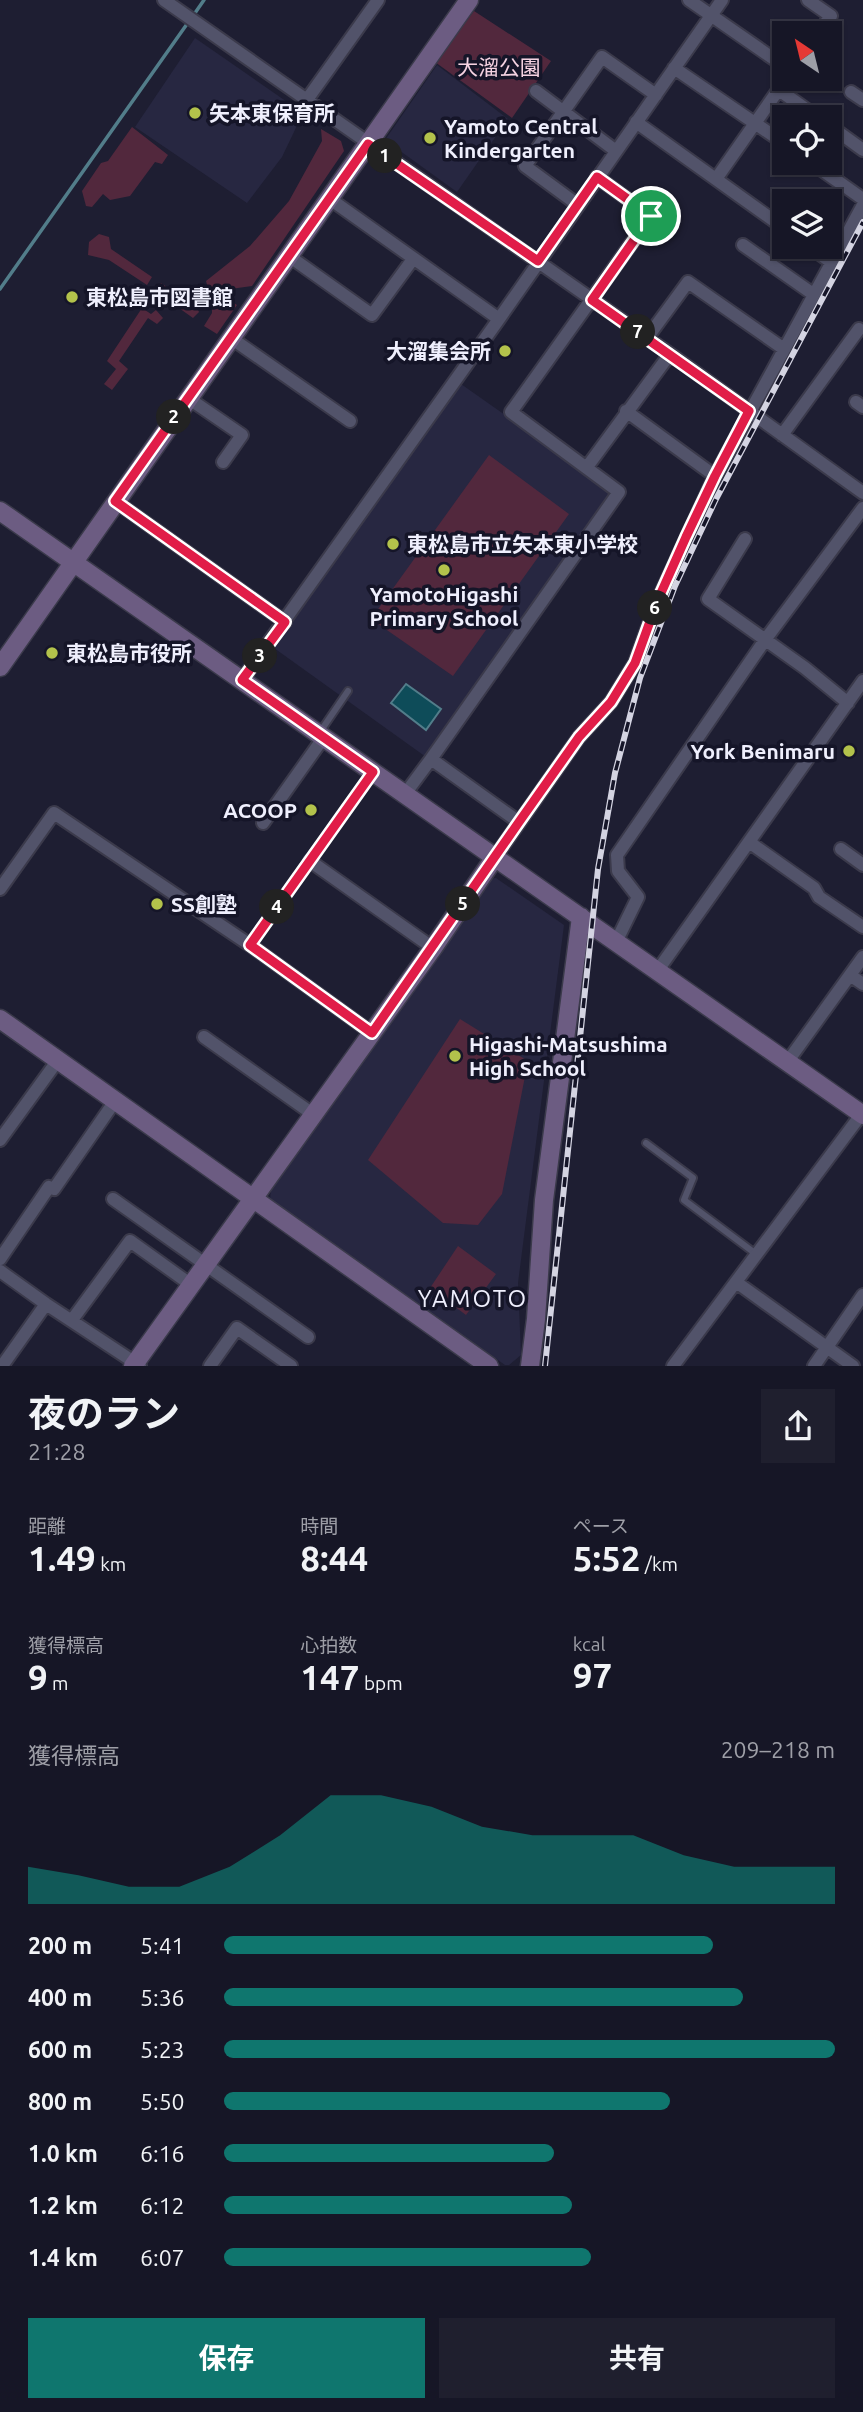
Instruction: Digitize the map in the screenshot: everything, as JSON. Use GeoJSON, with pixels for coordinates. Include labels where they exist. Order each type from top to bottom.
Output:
{"type":"FeatureCollection","features":[{"type":"Feature","properties":{"kind":"street"},"geometry":{"type":"LineString","coordinates":[[164,0],[670,354],[863,493]]}},
{"type":"Feature","properties":{"kind":"street"},"geometry":{"type":"LineString","coordinates":[[306,101],[378,0]]}},
{"type":"Feature","properties":{"kind":"street"},"geometry":{"type":"LineString","coordinates":[[0,667],[469,0]]}},
{"type":"Feature","properties":{"kind":"street"},"geometry":{"type":"LineString","coordinates":[[689,0],[772,58]]}},
{"type":"Feature","properties":{"kind":"street"},"geometry":{"type":"LineString","coordinates":[[242,680],[722,0]]}},
{"type":"Feature","properties":{"kind":"street"},"geometry":{"type":"LineString","coordinates":[[808,0],[831,16],[827,21]]}},
{"type":"Feature","properties":{"kind":"street"},"geometry":{"type":"LineString","coordinates":[[578,205],[525,166],[602,57],[656,94]]}},
{"type":"Feature","properties":{"kind":"street"},"geometry":{"type":"LineString","coordinates":[[674,68],[772,135]]}},
{"type":"Feature","properties":{"kind":"street"},"geometry":{"type":"LineString","coordinates":[[536,91],[616,151]]}},
{"type":"Feature","properties":{"kind":"street"},"geometry":{"type":"LineString","coordinates":[[716,179],[777,91]]}},
{"type":"Feature","properties":{"kind":"street"},"geometry":{"type":"LineString","coordinates":[[789,91],[804,105]]}},
{"type":"Feature","properties":{"kind":"street"},"geometry":{"type":"LineString","coordinates":[[851,92],[863,100]]}},
{"type":"Feature","properties":{"kind":"street"},"geometry":{"type":"LineString","coordinates":[[636,122],[772,219]]}},
{"type":"Feature","properties":{"kind":"street"},"geometry":{"type":"LineString","coordinates":[[842,135],[863,150]]}},
{"type":"Feature","properties":{"kind":"street"},"geometry":{"type":"LineString","coordinates":[[829,175],[863,199]]}},
{"type":"Feature","properties":{"kind":"street"},"geometry":{"type":"LineString","coordinates":[[405,794],[619,492],[511,412],[651,216],[597,177]]}},
{"type":"Feature","properties":{"kind":"street"},"geometry":{"type":"LineString","coordinates":[[330,199],[499,319]]}},
{"type":"Feature","properties":{"kind":"street"},"geometry":{"type":"LineString","coordinates":[[0,1271],[136,1364],[190,1284],[433,948],[579,737],[611,702],[635,663],[657,602],[715,476],[863,205]]}},
{"type":"Feature","properties":{"kind":"street"},"geometry":{"type":"LineString","coordinates":[[743,245],[814,294]]}},
{"type":"Feature","properties":{"kind":"street"},"geometry":{"type":"LineString","coordinates":[[289,256],[372,315],[413,259]]}},
{"type":"Feature","properties":{"kind":"street"},"geometry":{"type":"LineString","coordinates":[[827,259],[831,262]]}},
{"type":"Feature","properties":{"kind":"street"},"geometry":{"type":"LineString","coordinates":[[647,338],[688,282],[784,349]]}},
{"type":"Feature","properties":{"kind":"street"},"geometry":{"type":"LineString","coordinates":[[782,435],[859,330]]}},
{"type":"Feature","properties":{"kind":"street"},"geometry":{"type":"LineString","coordinates":[[232,338],[350,421]]}},
{"type":"Feature","properties":{"kind":"street"},"geometry":{"type":"LineString","coordinates":[[587,467],[670,354]]}},
{"type":"Feature","properties":{"kind":"street"},"geometry":{"type":"LineString","coordinates":[[188,398],[242,435],[223,462]]}},
{"type":"Feature","properties":{"kind":"street"},"geometry":{"type":"LineString","coordinates":[[626,411],[715,476]]}},
{"type":"Feature","properties":{"kind":"street"},"geometry":{"type":"LineString","coordinates":[[115,501],[285,622]]}},
{"type":"Feature","properties":{"kind":"street"},"geometry":{"type":"LineString","coordinates":[[616,942],[638,897],[618,871],[617,855],[765,640],[863,508]]}},
{"type":"Feature","properties":{"kind":"street"},"geometry":{"type":"LineString","coordinates":[[0,511],[862,1114],[674,1365]]}},
{"type":"Feature","properties":{"kind":"street"},"geometry":{"type":"LineString","coordinates":[[745,539],[708,600],[805,668],[848,703]]}},
{"type":"Feature","properties":{"kind":"street"},"geometry":{"type":"LineString","coordinates":[[658,970],[863,681]]}},
{"type":"Feature","properties":{"kind":"street"},"geometry":{"type":"LineString","coordinates":[[263,822],[321,735]]}},
{"type":"Feature","properties":{"kind":"street"},"geometry":{"type":"LineString","coordinates":[[431,759],[519,822]]}},
{"type":"Feature","properties":{"kind":"street"},"geometry":{"type":"LineString","coordinates":[[0,888],[54,813],[250,945],[372,1033]]}},
{"type":"Feature","properties":{"kind":"street"},"geometry":{"type":"LineString","coordinates":[[749,842],[814,888],[819,897],[863,927]]}},
{"type":"Feature","properties":{"kind":"street"},"geometry":{"type":"LineString","coordinates":[[841,849],[863,865]]}},
{"type":"Feature","properties":{"kind":"street"},"geometry":{"type":"LineString","coordinates":[[310,861],[433,948]]}},
{"type":"Feature","properties":{"kind":"street"},"geometry":{"type":"LineString","coordinates":[[530,1366],[544,1200],[581,917]]}},
{"type":"Feature","properties":{"kind":"street"},"geometry":{"type":"LineString","coordinates":[[788,1061],[863,957]]}},
{"type":"Feature","properties":{"kind":"street"},"geometry":{"type":"LineString","coordinates":[[850,975],[863,984]]}},
{"type":"Feature","properties":{"kind":"street"},"geometry":{"type":"LineString","coordinates":[[0,1019],[489,1366]]}},
{"type":"Feature","properties":{"kind":"street"},"geometry":{"type":"LineString","coordinates":[[204,1037],[314,1115]]}},
{"type":"Feature","properties":{"kind":"street"},"geometry":{"type":"LineString","coordinates":[[0,1140],[58,1060]]}},
{"type":"Feature","properties":{"kind":"street"},"geometry":{"type":"LineString","coordinates":[[0,1259],[49,1187],[54,1189],[115,1101]]}},
{"type":"Feature","properties":{"kind":"street"},"geometry":{"type":"LineString","coordinates":[[113,1199],[308,1337]]}},
{"type":"Feature","properties":{"kind":"street"},"geometry":{"type":"LineString","coordinates":[[72,1320],[130,1241],[190,1284]]}},
{"type":"Feature","properties":{"kind":"street"},"geometry":{"type":"LineString","coordinates":[[736,1282],[853,1366]]}},
{"type":"Feature","properties":{"kind":"street"},"geometry":{"type":"LineString","coordinates":[[814,1366],[863,1295]]}},
{"type":"Feature","properties":{"kind":"street"},"geometry":{"type":"LineString","coordinates":[[3,1357],[46,1304]]}},
{"type":"Feature","properties":{"kind":"street"},"geometry":{"type":"LineString","coordinates":[[210,1366],[237,1328],[285,1364]]}},
{"type":"Feature","properties":{"kind":"lane"},"geometry":{"type":"LineString","coordinates":[[321,735],[348,691]]}},
{"type":"Feature","properties":{"kind":"lane"},"geometry":{"type":"LineString","coordinates":[[250,945],[373,772]]}},
{"type":"Feature","properties":{"kind":"lane"},"geometry":{"type":"LineString","coordinates":[[646,1143],[693,1178],[684,1199],[756,1254]]}},
{"type":"Feature","properties":{"kind":"shaded area"},"geometry":{"type":"Polygon","coordinates":[[[195,38],[303,113],[282,157],[247,203],[135,127],[195,38]]]}},
{"type":"Feature","properties":{"kind":"shaded area"},"geometry":{"type":"Polygon","coordinates":[[[437,65],[508,119],[457,192],[385,140],[437,65]]]}},
{"type":"Feature","properties":{"kind":"shaded area","name":"YamotoHigashi Primary School"},"geometry":{"type":"Polygon","coordinates":[[[461,384],[614,492],[426,757],[274,648],[461,384]]]}},
{"type":"Feature","properties":{"kind":"shaded area"},"geometry":{"type":"Polygon","coordinates":[[[406,684],[441,709],[426,730],[391,703],[406,684]]]}},
{"type":"Feature","properties":{"kind":"shaded area","name":"Higashi-Matsushima High School"},"geometry":{"type":"Polygon","coordinates":[[[496,878],[564,925],[518,1283],[521,1355],[509,1365],[505,1365],[270,1200],[271,1188],[485,879],[496,878]]]}},
{"type":"Feature","properties":{"kind":"green space","name":"大溜公園"},"geometry":{"type":"Polygon","coordinates":[[[474,11],[551,61],[512,118],[435,62],[474,11]]]}},
{"type":"Feature","properties":{"kind":"green space"},"geometry":{"type":"Polygon","coordinates":[[[132,127],[168,155],[162,164],[155,162],[130,196],[110,200],[103,194],[92,207],[86,206],[82,191],[101,163],[108,161],[132,127]]]}},
{"type":"Feature","properties":{"kind":"green space"},"geometry":{"type":"Polygon","coordinates":[[[321,129],[341,141],[344,151],[252,286],[209,292],[206,281],[250,246],[289,201],[322,141],[321,129]]]}},
{"type":"Feature","properties":{"kind":"green space"},"geometry":{"type":"Polygon","coordinates":[[[99,234],[109,237],[111,249],[152,277],[147,285],[109,260],[88,255],[89,242],[99,234]]]}},
{"type":"Feature","properties":{"kind":"green space"},"geometry":{"type":"Polygon","coordinates":[[[161,283],[181,297],[185,293],[191,295],[199,312],[193,318],[155,291],[161,283]]]}},
{"type":"Feature","properties":{"kind":"green space"},"geometry":{"type":"Polygon","coordinates":[[[228,299],[237,305],[217,334],[204,326],[212,313],[212,304],[228,299]]]}},
{"type":"Feature","properties":{"kind":"green space"},"geometry":{"type":"Polygon","coordinates":[[[142,308],[151,314],[156,310],[163,318],[157,324],[148,318],[119,361],[128,369],[112,390],[104,384],[116,369],[107,361],[142,308]]]}},
{"type":"Feature","properties":{"kind":"green space"},"geometry":{"type":"Polygon","coordinates":[[[489,455],[569,514],[453,676],[371,619],[489,455]]]}},
{"type":"Feature","properties":{"kind":"green space"},"geometry":{"type":"Polygon","coordinates":[[[460,1019],[528,1061],[502,1194],[478,1225],[443,1223],[368,1160],[460,1019]]]}},
{"type":"Feature","properties":{"kind":"green space"},"geometry":{"type":"Polygon","coordinates":[[[458,1246],[496,1274],[466,1315],[430,1288],[458,1246]]]}},
{"type":"Feature","properties":{"kind":"waterway"},"geometry":{"type":"LineString","coordinates":[[195,13],[204,0]]}},
{"type":"Feature","properties":{"kind":"waterway"},"geometry":{"type":"LineString","coordinates":[[0,289],[187,24]]}},
{"type":"Feature","properties":{"kind":"railway"},"geometry":{"type":"LineString","coordinates":[[545,1366],[598,869],[615,773],[640,678],[675,586],[716,499],[863,222]]}},
{"type":"Feature","properties":{"kind":"place","name":"矢本東保育所"},"geometry":{"type":"Point","coordinates":[195,113]}},
{"type":"Feature","properties":{"kind":"place","name":"Yamoto Central Kindergarten"},"geometry":{"type":"Point","coordinates":[430,138]}},
{"type":"Feature","properties":{"kind":"place","name":"東松島市図書館"},"geometry":{"type":"Point","coordinates":[72,297]}},
{"type":"Feature","properties":{"kind":"place","name":"大溜集会所"},"geometry":{"type":"Point","coordinates":[505,351]}},
{"type":"Feature","properties":{"kind":"place","name":"東松島市立矢本東小学校"},"geometry":{"type":"Point","coordinates":[393,544]}},
{"type":"Feature","properties":{"kind":"place","name":"YamotoHigashi Primary School"},"geometry":{"type":"Point","coordinates":[444,570]}},
{"type":"Feature","properties":{"kind":"place","name":"東松島市役所"},"geometry":{"type":"Point","coordinates":[52,653]}},
{"type":"Feature","properties":{"kind":"place","name":"York Benimaru"},"geometry":{"type":"Point","coordinates":[849,751]}},
{"type":"Feature","properties":{"kind":"place","name":"ACOOP"},"geometry":{"type":"Point","coordinates":[311,810]}},
{"type":"Feature","properties":{"kind":"place","name":"SS創塾"},"geometry":{"type":"Point","coordinates":[157,904]}},
{"type":"Feature","properties":{"kind":"place","name":"Higashi-Matsushima High School"},"geometry":{"type":"Point","coordinates":[455,1056]}},
{"type":"Feature","properties":{"kind":"district","name":"YAMOTO"},"geometry":{"type":"Point","coordinates":[473,1298]}},
{"type":"Feature","properties":{"kind":"route"},"geometry":{"type":"LineString","coordinates":[[368,144],[538,261],[597,177],[651,216],[592,300],[749,411],[686,537],[657,602],[635,663],[611,702],[579,737],[372,1033],[250,945],[373,772],[242,680],[285,622],[115,501],[368,144]]}}]}
